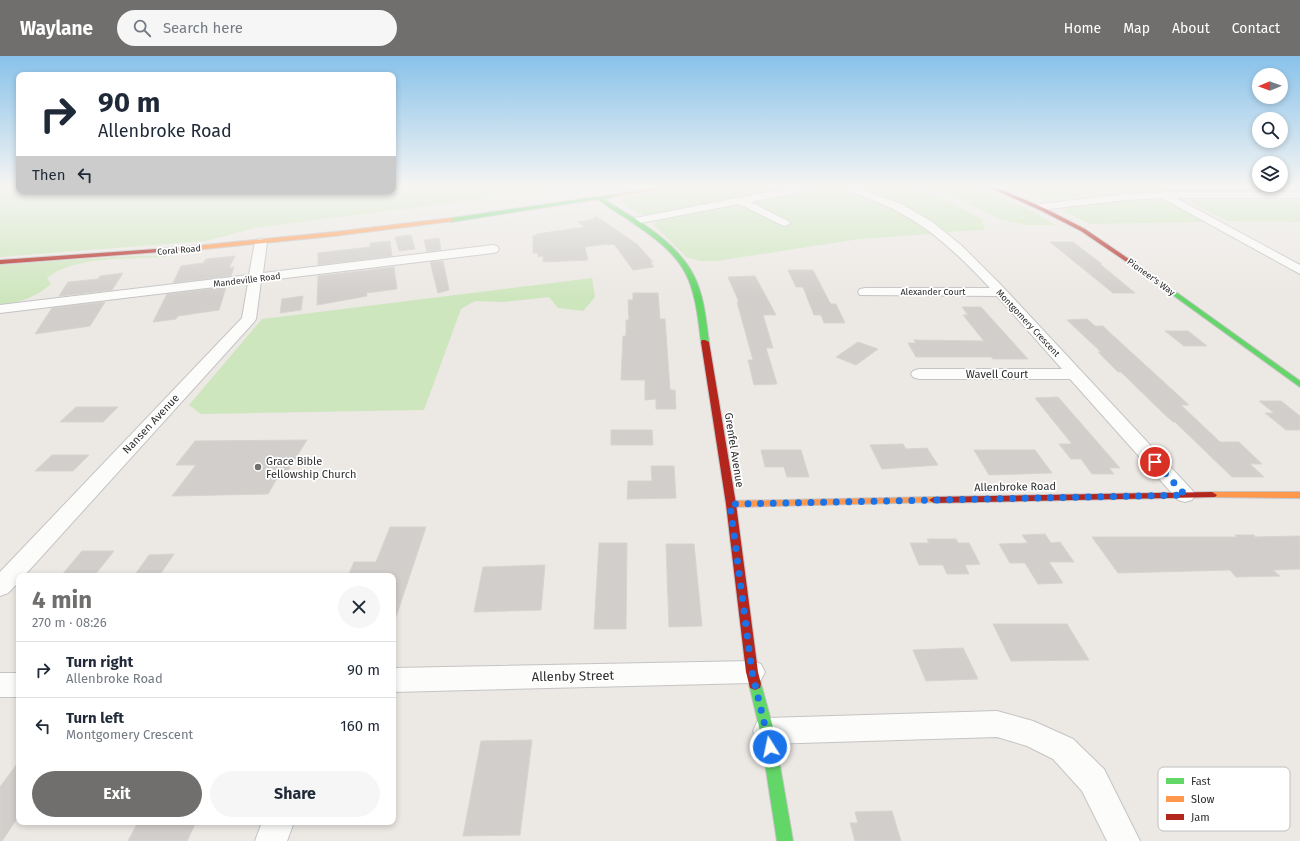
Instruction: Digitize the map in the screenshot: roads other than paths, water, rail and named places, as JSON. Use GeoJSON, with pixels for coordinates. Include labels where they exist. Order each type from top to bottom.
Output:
{"type":"FeatureCollection","features":[{"type":"Feature","properties":{"kind":"main road","name":"Coral Road"},"geometry":{"type":"LineString","coordinates":[[0,262],[180,250],[414,224]]}},
{"type":"Feature","properties":{"kind":"main road","name":"Grenfel Avenue"},"geometry":{"type":"LineString","coordinates":[[638,224],[671,250],[689,272],[698,298],[730,504],[752,672],[767,732],[785,841]]}},
{"type":"Feature","properties":{"kind":"main road","name":"Pioneer's Way"},"geometry":{"type":"LineString","coordinates":[[1073,224],[1095,237],[1300,386]]}},
{"type":"Feature","properties":{"kind":"main road","name":"Allenbroke Road"},"geometry":{"type":"LineString","coordinates":[[730,504],[1185,495],[1300,495]]}},
{"type":"Feature","properties":{"kind":"street","name":"Montgomery Crescent"},"geometry":{"type":"LineString","coordinates":[[927,224],[948,239],[1000,292],[1185,495]]}},
{"type":"Feature","properties":{"kind":"street"},"geometry":{"type":"LineString","coordinates":[[1214,224],[1300,270]]}},
{"type":"Feature","properties":{"kind":"street","name":"Nansen Avenue"},"geometry":{"type":"LineString","coordinates":[[0,587],[248,319],[261,242]]}},
{"type":"Feature","properties":{"kind":"street","name":"Mandeville Road"},"geometry":{"type":"LineString","coordinates":[[0,309],[493,249]]}},
{"type":"Feature","properties":{"kind":"street","name":"Alexander Court"},"geometry":{"type":"LineString","coordinates":[[865,292],[1000,292]]}},
{"type":"Feature","properties":{"kind":"street","name":"Wavell Court"},"geometry":{"type":"LineString","coordinates":[[919,374],[1075,374]]}},
{"type":"Feature","properties":{"kind":"street","name":"Allenby Street"},"geometry":{"type":"LineString","coordinates":[[396,680],[752,672]]}},
{"type":"Feature","properties":{"kind":"street"},"geometry":{"type":"LineString","coordinates":[[0,685],[16,685]]}},
{"type":"Feature","properties":{"kind":"street"},"geometry":{"type":"LineString","coordinates":[[767,732],[997,724],[1033,734],[1063,749],[1093,780],[1124,841]]}},
{"type":"Feature","properties":{"kind":"street"},"geometry":{"type":"LineString","coordinates":[[270,841],[277,825]]}},
{"type":"Feature","properties":{"kind":"place","name":"Grace Bible Fellowship Church"},"geometry":{"type":"Point","coordinates":[258,467]}}]}
